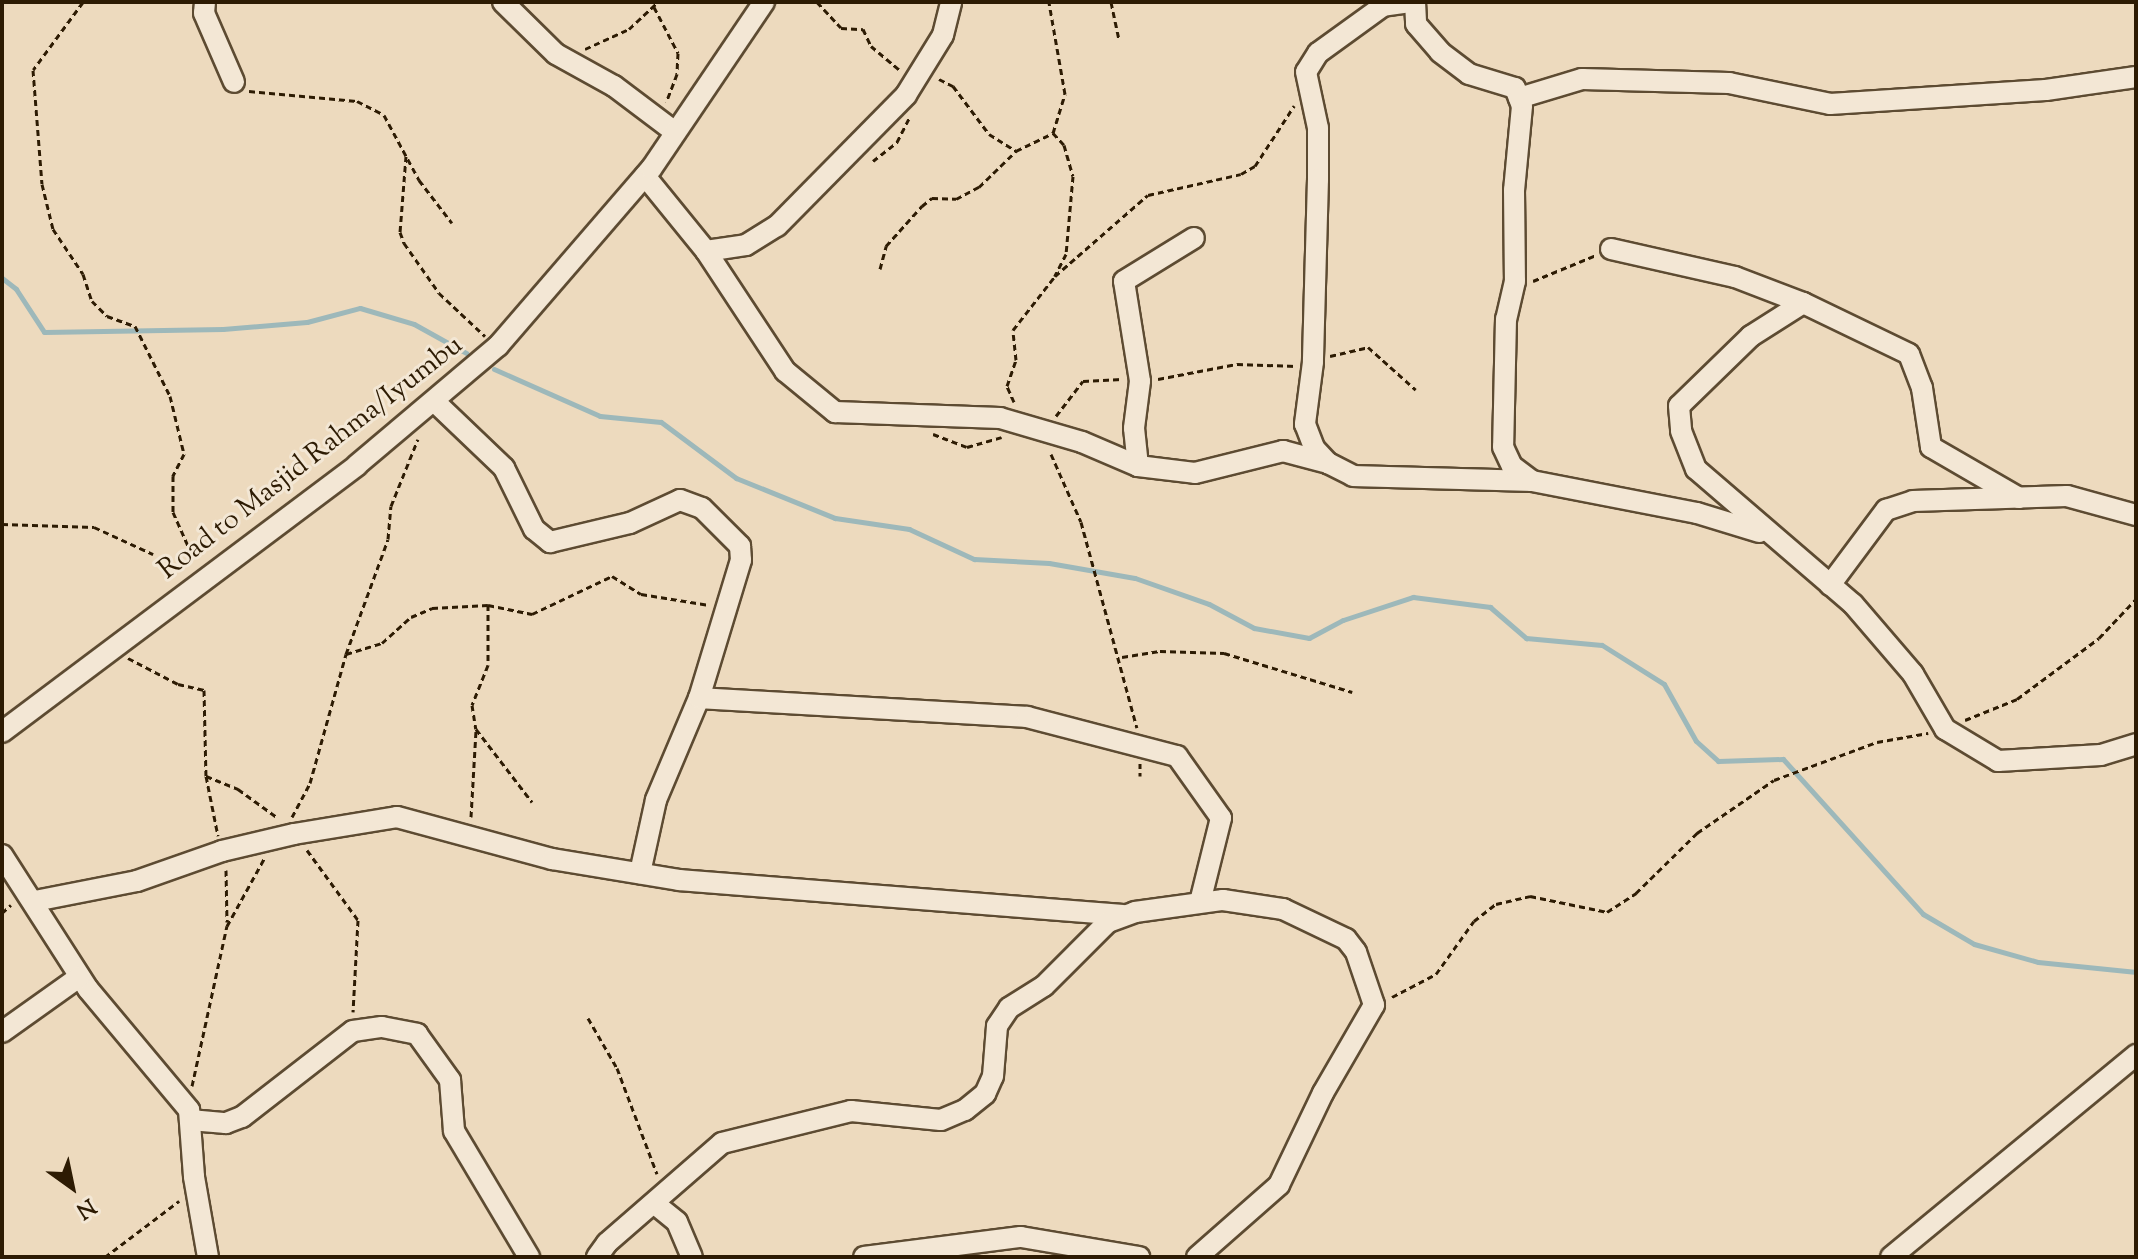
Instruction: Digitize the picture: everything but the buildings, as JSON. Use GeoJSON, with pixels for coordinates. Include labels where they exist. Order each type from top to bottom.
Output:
{"type":"FeatureCollection","features":[{"type":"Feature","properties":{"kind":"street"},"geometry":{"type":"LineString","coordinates":[[205,2],[204,13],[234,82]]}},
{"type":"Feature","properties":{"kind":"street"},"geometry":{"type":"LineString","coordinates":[[503,2],[556,54],[668,126]]}},
{"type":"Feature","properties":{"kind":"street","name":"Road to Masjid Rahma/Iyumbu"},"geometry":{"type":"LineString","coordinates":[[2,732],[357,465],[498,346],[645,176],[668,126],[764,2]]}},
{"type":"Feature","properties":{"kind":"street"},"geometry":{"type":"LineString","coordinates":[[706,251],[746,245],[777,226],[906,95],[943,35],[951,2]]}},
{"type":"Feature","properties":{"kind":"street"},"geometry":{"type":"LineString","coordinates":[[1328,463],[1314,448],[1305,424],[1313,362],[1318,128],[1306,72],[1318,53],[1383,6],[1412,2],[1416,24],[1440,52],[1469,74],[1515,88],[1519,98],[1503,447],[1512,466],[1532,481]]}},
{"type":"Feature","properties":{"kind":"street"},"geometry":{"type":"LineString","coordinates":[[1519,98],[1582,79],[1729,83],[1830,104],[2046,90],[2136,77]]}},
{"type":"Feature","properties":{"kind":"street"},"geometry":{"type":"LineString","coordinates":[[645,176],[706,251],[785,371],[835,412],[1000,418],[1138,466],[1195,473],[1283,451],[1328,463],[1353,476],[1532,481],[1697,513],[1767,535]]}},
{"type":"Feature","properties":{"kind":"street"},"geometry":{"type":"LineString","coordinates":[[1138,466],[1134,428],[1140,381],[1124,281],[1194,238]]}},
{"type":"Feature","properties":{"kind":"street"},"geometry":{"type":"LineString","coordinates":[[1611,249],[1735,277],[1803,303],[1909,354],[1922,388],[1931,447],[2019,498]]}},
{"type":"Feature","properties":{"kind":"street"},"geometry":{"type":"LineString","coordinates":[[1803,303],[1751,336],[1679,406],[1681,431],[1696,469],[1767,535],[1830,585],[1913,674],[1945,729],[1998,761],[2101,755],[2136,744]]}},
{"type":"Feature","properties":{"kind":"street"},"geometry":{"type":"LineString","coordinates":[[434,401],[504,468],[534,529],[550,542],[630,523],[680,500],[702,508],[727,527],[740,546],[741,560],[699,698],[656,800],[640,873]]}},
{"type":"Feature","properties":{"kind":"street"},"geometry":{"type":"LineString","coordinates":[[1283,451],[1305,424]]}},
{"type":"Feature","properties":{"kind":"street"},"geometry":{"type":"LineString","coordinates":[[1830,585],[1886,510],[1913,501],[2067,496],[2136,515]]}},
{"type":"Feature","properties":{"kind":"street"},"geometry":{"type":"LineString","coordinates":[[699,698],[1027,717],[1177,756],[1221,818],[1200,902]]}},
{"type":"Feature","properties":{"kind":"street"},"geometry":{"type":"LineString","coordinates":[[35,901],[137,881],[222,851],[285,836],[397,817],[552,859],[640,873],[1126,915]]}},
{"type":"Feature","properties":{"kind":"street"},"geometry":{"type":"LineString","coordinates":[[2,855],[35,901],[79,977],[190,1115],[194,1177],[208,1257]]}},
{"type":"Feature","properties":{"kind":"street"},"geometry":{"type":"LineString","coordinates":[[597,1257],[722,1143],[851,1111],[941,1120],[965,1110],[985,1094],[993,1076],[997,1026],[1009,1008],[1044,986],[1108,922],[1126,915],[1200,902],[1283,909],[1346,939],[1356,952],[1374,1005],[1323,1093],[1279,1185],[1197,1257]]}},
{"type":"Feature","properties":{"kind":"street"},"geometry":{"type":"LineString","coordinates":[[2,1032],[79,977]]}},
{"type":"Feature","properties":{"kind":"street"},"geometry":{"type":"LineString","coordinates":[[190,1115],[226,1123],[242,1117],[353,1031],[382,1027],[417,1034],[433,1052],[450,1080],[454,1131],[529,1257]]}},
{"type":"Feature","properties":{"kind":"street"},"geometry":{"type":"LineString","coordinates":[[1891,1257],[2136,1055]]}},
{"type":"Feature","properties":{"kind":"street"},"geometry":{"type":"LineString","coordinates":[[658,1201],[677,1222],[692,1257]]}},
{"type":"Feature","properties":{"kind":"street"},"geometry":{"type":"LineString","coordinates":[[864,1257],[1021,1237],[1139,1257]]}},
{"type":"Feature","properties":{"kind":"path"},"geometry":{"type":"LineString","coordinates":[[83,2],[33,70],[42,184],[53,229],[83,274],[92,301],[107,316],[135,326],[170,396],[184,454],[173,476],[173,512],[188,546]]}},
{"type":"Feature","properties":{"kind":"path"},"geometry":{"type":"LineString","coordinates":[[556,54],[613,39],[658,2]]}},
{"type":"Feature","properties":{"kind":"path"},"geometry":{"type":"LineString","coordinates":[[880,269],[886,246],[932,198],[956,199],[979,187],[1016,151],[1053,133],[1065,94],[1049,2]]}},
{"type":"Feature","properties":{"kind":"path"},"geometry":{"type":"LineString","coordinates":[[1111,2],[1119,40]]}},
{"type":"Feature","properties":{"kind":"path"},"geometry":{"type":"LineString","coordinates":[[654,7],[673,39],[679,63],[668,126]]}},
{"type":"Feature","properties":{"kind":"path"},"geometry":{"type":"LineString","coordinates":[[234,82],[243,91],[357,101],[384,115],[452,223]]}},
{"type":"Feature","properties":{"kind":"path"},"geometry":{"type":"LineString","coordinates":[[1053,133],[1064,145],[1073,176],[1066,254],[1055,276]]}},
{"type":"Feature","properties":{"kind":"path"},"geometry":{"type":"LineString","coordinates":[[407,155],[400,232],[404,243],[439,293],[498,346]]}},
{"type":"Feature","properties":{"kind":"path"},"geometry":{"type":"LineString","coordinates":[[1511,290],[1611,249]]}},
{"type":"Feature","properties":{"kind":"path"},"geometry":{"type":"LineString","coordinates":[[928,432],[976,447],[1036,429],[1054,418],[1090,377],[1140,381],[1231,365],[1281,368],[1368,347],[1416,390]]}},
{"type":"Feature","properties":{"kind":"path"},"geometry":{"type":"LineString","coordinates":[[206,776],[254,798],[287,824],[310,783],[346,654],[388,539],[391,506],[434,401]]}},
{"type":"Feature","properties":{"kind":"path"},"geometry":{"type":"LineString","coordinates":[[2,524],[94,527],[153,554]]}},
{"type":"Feature","properties":{"kind":"path"},"geometry":{"type":"LineString","coordinates":[[346,654],[382,643],[411,617],[432,608],[488,605],[532,614],[612,576],[641,594],[717,605]]}},
{"type":"Feature","properties":{"kind":"path"},"geometry":{"type":"LineString","coordinates":[[1374,1005],[1436,974],[1474,921],[1496,904],[1530,896],[1607,912],[1636,893],[1697,833],[1774,780],[1889,739],[1945,729],[2017,699],[2099,638],[2136,599]]}},
{"type":"Feature","properties":{"kind":"path"},"geometry":{"type":"LineString","coordinates":[[471,835],[476,729],[472,705],[488,665],[488,605]]}},
{"type":"Feature","properties":{"kind":"path"},"geometry":{"type":"LineString","coordinates":[[111,650],[178,684],[202,686],[206,776],[222,851],[227,926],[198,1043],[190,1115]]}},
{"type":"Feature","properties":{"kind":"path"},"geometry":{"type":"LineString","coordinates":[[1122,657],[1160,651],[1224,653],[1352,692]]}},
{"type":"Feature","properties":{"kind":"path"},"geometry":{"type":"LineString","coordinates":[[476,729],[532,802]]}},
{"type":"Feature","properties":{"kind":"path"},"geometry":{"type":"LineString","coordinates":[[227,926],[285,836],[358,920],[353,1031]]}},
{"type":"Feature","properties":{"kind":"path"},"geometry":{"type":"LineString","coordinates":[[588,1018],[617,1068],[658,1176],[658,1201]]}},
{"type":"Feature","properties":{"kind":"path"},"geometry":{"type":"LineString","coordinates":[[105,1257],[173,1209],[194,1177]]}},
{"type":"Feature","properties":{"kind":"waterway"},"geometry":{"type":"LineString","coordinates":[[2,278],[16,289],[44,332],[223,329],[307,322],[360,308],[414,324],[466,353]]}},
{"type":"Feature","properties":{"kind":"waterway"},"geometry":{"type":"LineString","coordinates":[[494,369],[600,416],[661,422],[736,478],[835,518],[909,529],[974,559],[1049,563],[1135,578],[1209,604],[1254,628],[1309,638],[1343,620],[1413,597],[1490,607],[1526,638],[1602,645],[1664,684],[1696,741],[1718,761],[1783,759],[1923,914],[1974,944],[2038,962],[2136,972]]}}]}
